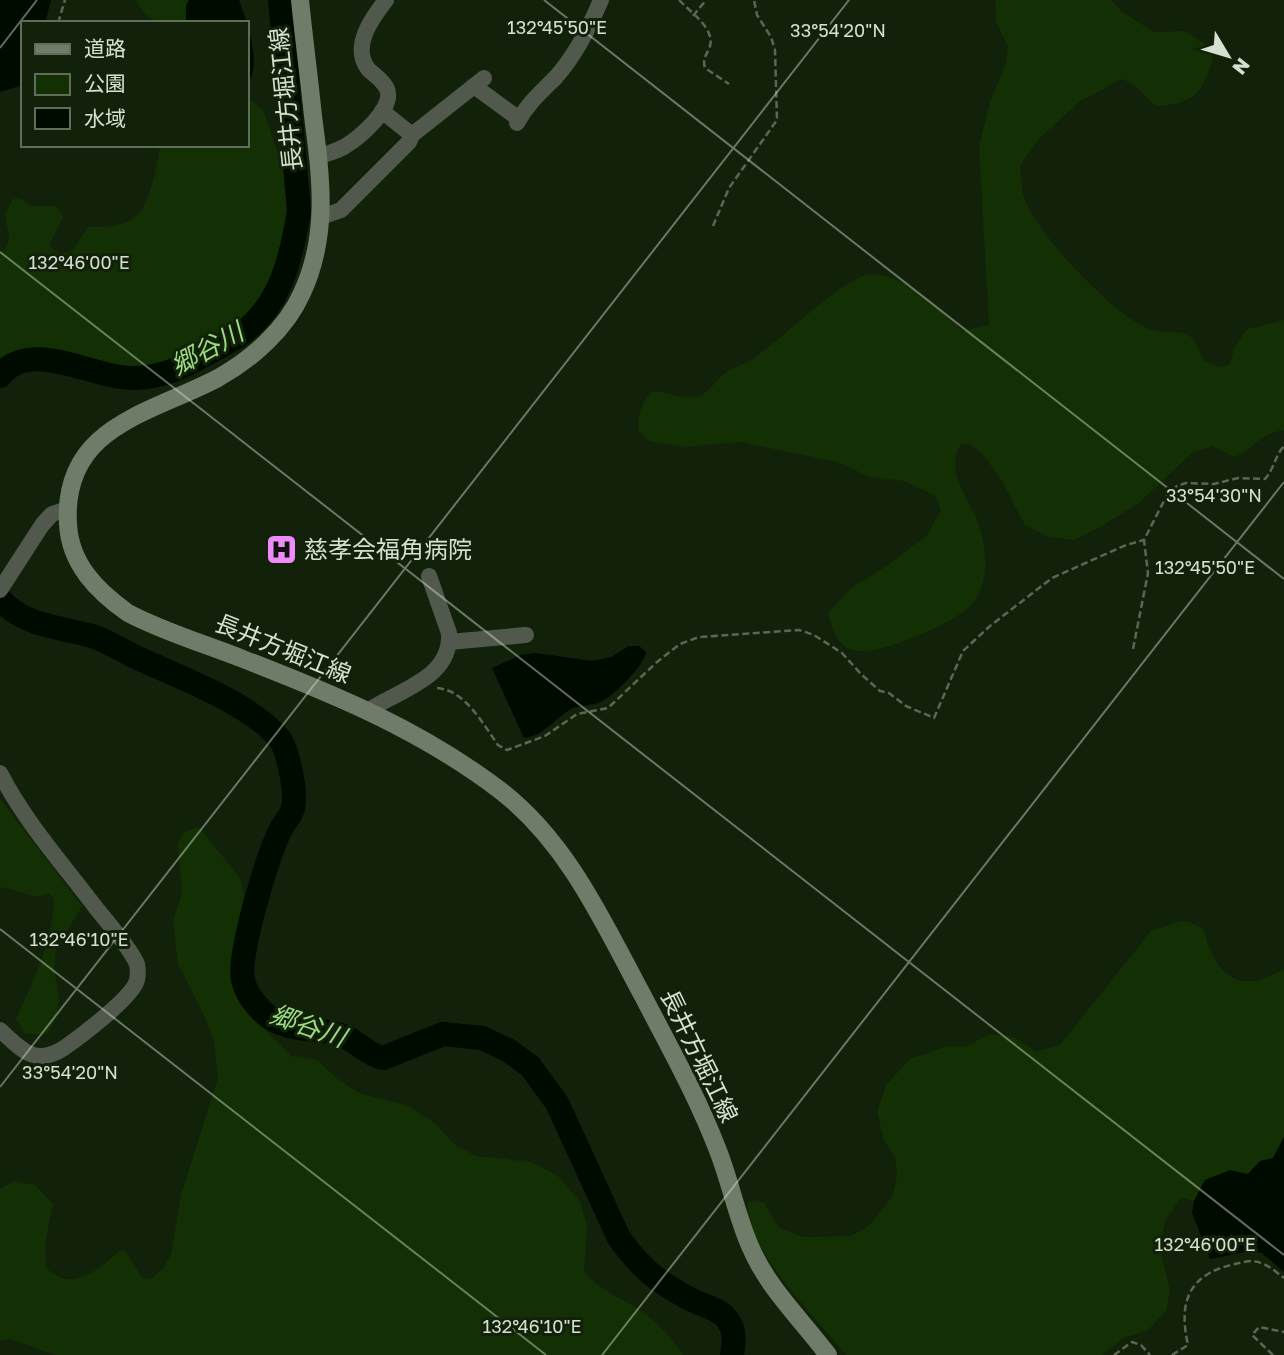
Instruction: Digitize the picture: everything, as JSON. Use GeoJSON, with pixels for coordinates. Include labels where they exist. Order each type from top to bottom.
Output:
{"type":"FeatureCollection","features":[{"type":"Feature","properties":{"kind":"main road","name":"長井方堀江線"},"geometry":{"type":"LineString","coordinates":[[300,0],[318,156],[321,216],[316,256],[309,277],[301,295],[279,328],[250,356],[218,378],[140,412],[103,435],[79,465],[73,480],[67,509],[72,545],[85,576],[100,592],[128,613],[369,710],[428,742],[500,791],[528,814],[565,858],[587,891],[693,1092],[719,1151],[750,1246],[773,1287],[828,1355]]}},
{"type":"Feature","properties":{"kind":"street"},"geometry":{"type":"LineString","coordinates":[[318,156],[358,138],[382,111],[388,96],[387,90],[369,70],[361,51],[367,28],[386,0]]}},
{"type":"Feature","properties":{"kind":"street"},"geometry":{"type":"LineString","coordinates":[[321,216],[341,211],[409,142],[412,135],[479,82],[518,121],[528,104],[561,70],[592,21],[601,0]]}},
{"type":"Feature","properties":{"kind":"street"},"geometry":{"type":"LineString","coordinates":[[382,111],[412,135]]}},
{"type":"Feature","properties":{"kind":"street"},"geometry":{"type":"LineString","coordinates":[[0,590],[42,525],[52,514],[67,509]]}},
{"type":"Feature","properties":{"kind":"street"},"geometry":{"type":"LineString","coordinates":[[369,710],[434,673],[444,660],[449,633],[429,576]]}},
{"type":"Feature","properties":{"kind":"street"},"geometry":{"type":"LineString","coordinates":[[449,642],[526,635]]}},
{"type":"Feature","properties":{"kind":"street"},"geometry":{"type":"LineString","coordinates":[[0,774],[29,821],[113,929],[136,964],[138,972],[137,982],[123,1000],[50,1055],[34,1056],[24,1052],[0,1030]]}},
{"type":"Feature","properties":{"kind":"path"},"geometry":{"type":"LineString","coordinates":[[59,21],[65,0]]}},
{"type":"Feature","properties":{"kind":"path"},"geometry":{"type":"LineString","coordinates":[[679,0],[707,29],[710,36],[710,44],[704,57],[705,68],[729,84]]}},
{"type":"Feature","properties":{"kind":"path"},"geometry":{"type":"LineString","coordinates":[[693,16],[706,0]]}},
{"type":"Feature","properties":{"kind":"path"},"geometry":{"type":"LineString","coordinates":[[713,226],[729,188],[777,120],[775,50],[771,37],[757,15],[754,0]]}},
{"type":"Feature","properties":{"kind":"path"},"geometry":{"type":"LineString","coordinates":[[1133,649],[1148,573],[1144,540],[1167,495],[1177,486],[1196,482],[1214,484],[1238,478],[1265,479],[1272,469],[1277,453],[1284,446]]}},
{"type":"Feature","properties":{"kind":"path"},"geometry":{"type":"LineString","coordinates":[[429,688],[448,690],[459,696],[498,745],[507,750],[545,736],[577,714],[608,708],[680,644],[699,637],[799,631],[829,643],[880,691],[889,693],[906,706],[934,718],[964,651],[990,626],[1052,578],[1126,545],[1144,540]]}},
{"type":"Feature","properties":{"kind":"path"},"geometry":{"type":"LineString","coordinates":[[1172,1355],[1188,1345],[1184,1309],[1195,1283],[1209,1273],[1236,1264],[1259,1262],[1284,1278]]}},
{"type":"Feature","properties":{"kind":"path"},"geometry":{"type":"LineString","coordinates":[[1273,1355],[1251,1335],[1259,1327],[1284,1332]]}},
{"type":"Feature","properties":{"kind":"path"},"geometry":{"type":"LineString","coordinates":[[1114,1355],[1132,1342],[1141,1345],[1150,1355]]}},
{"type":"Feature","properties":{"kind":"green space"},"geometry":{"type":"Polygon","coordinates":[[[136,0],[189,0],[186,6],[186,21],[156,21],[136,0]]]}},
{"type":"Feature","properties":{"kind":"green space"},"geometry":{"type":"Polygon","coordinates":[[[995,0],[1112,0],[1121,11],[1154,32],[1184,31],[1206,44],[1213,59],[1200,89],[1188,100],[1156,106],[1128,81],[1122,79],[1079,102],[1039,139],[1020,165],[1023,193],[1031,212],[1059,251],[1117,309],[1150,329],[1188,335],[1203,360],[1218,367],[1230,364],[1235,346],[1247,329],[1284,320],[1284,430],[1267,435],[1234,457],[1212,446],[1192,453],[1139,503],[1074,540],[1049,537],[1025,525],[1003,483],[983,454],[969,444],[961,444],[956,455],[957,476],[983,538],[985,571],[978,596],[959,615],[910,639],[874,650],[849,649],[837,638],[828,613],[851,588],[885,567],[927,535],[941,510],[936,496],[904,481],[870,477],[837,462],[740,442],[683,447],[649,441],[638,430],[640,414],[643,404],[653,391],[684,397],[700,396],[724,374],[760,354],[829,297],[862,277],[873,274],[886,276],[911,287],[933,303],[962,331],[989,325],[979,147],[990,102],[1005,66],[1008,47],[996,21],[995,0]]]}},
{"type":"Feature","properties":{"kind":"green space"},"geometry":{"type":"Polygon","coordinates":[[[248,98],[263,110],[280,159],[299,168],[301,185],[299,236],[288,275],[264,314],[232,347],[183,375],[139,386],[35,361],[9,370],[0,381],[0,251],[6,249],[9,237],[5,215],[13,199],[21,199],[31,206],[56,206],[63,217],[49,246],[61,253],[72,251],[88,227],[121,224],[138,215],[148,197],[160,147],[248,147],[248,98]]]}},
{"type":"Feature","properties":{"kind":"green space"},"geometry":{"type":"Polygon","coordinates":[[[0,799],[82,906],[56,950],[54,968],[59,1000],[55,1020],[47,1034],[25,1034],[16,1019],[46,945],[54,899],[49,893],[38,897],[0,887],[0,799]]]}},
{"type":"Feature","properties":{"kind":"green space"},"geometry":{"type":"Polygon","coordinates":[[[199,827],[240,878],[244,894],[232,963],[234,983],[270,1035],[291,1056],[317,1060],[339,1080],[361,1094],[407,1105],[436,1124],[456,1146],[477,1156],[532,1162],[558,1176],[580,1201],[587,1226],[584,1272],[603,1288],[649,1316],[683,1355],[55,1355],[11,1339],[0,1341],[0,1189],[14,1181],[35,1185],[53,1204],[45,1244],[46,1269],[61,1277],[80,1278],[95,1271],[119,1251],[126,1251],[141,1277],[151,1279],[163,1269],[171,1254],[181,1195],[218,1078],[214,1042],[204,1015],[178,964],[173,921],[182,892],[178,844],[184,832],[199,827]]]}},
{"type":"Feature","properties":{"kind":"green space"},"geometry":{"type":"Polygon","coordinates":[[[1181,921],[1190,922],[1204,930],[1214,958],[1225,973],[1233,978],[1253,981],[1284,970],[1284,1137],[1273,1158],[1260,1161],[1248,1174],[1205,1180],[1194,1201],[1181,1198],[1165,1221],[1160,1248],[1170,1290],[1166,1311],[1147,1331],[1123,1338],[1103,1355],[846,1355],[769,1260],[756,1239],[749,1219],[748,1201],[764,1202],[778,1227],[803,1237],[851,1236],[870,1225],[892,1197],[897,1176],[895,1158],[884,1140],[877,1112],[886,1085],[910,1059],[947,1046],[965,1047],[989,1034],[1014,1037],[1036,1052],[1060,1045],[1151,931],[1181,921]]]}},
{"type":"Feature","properties":{"kind":"water"},"geometry":{"type":"Polygon","coordinates":[[[0,0],[51,0],[46,21],[21,21],[21,86],[0,92],[0,0]]]}},
{"type":"Feature","properties":{"kind":"water"},"geometry":{"type":"Polygon","coordinates":[[[189,0],[239,0],[246,21],[186,21],[186,6],[189,0]]]}},
{"type":"Feature","properties":{"kind":"water"},"geometry":{"type":"Polygon","coordinates":[[[248,28],[254,62],[250,79],[248,78],[248,28]]]}},
{"type":"Feature","properties":{"kind":"water"},"geometry":{"type":"Polygon","coordinates":[[[629,646],[639,646],[646,652],[640,665],[619,689],[598,703],[571,709],[543,731],[524,738],[492,668],[521,655],[536,653],[592,661],[611,657],[629,646]]]}},
{"type":"Feature","properties":{"kind":"water"},"geometry":{"type":"Polygon","coordinates":[[[1284,1137],[1284,1272],[1262,1253],[1251,1251],[1210,1259],[1192,1213],[1194,1201],[1205,1180],[1230,1170],[1248,1174],[1260,1161],[1273,1158],[1284,1137]]]}},
{"type":"Feature","properties":{"kind":"waterway","name":"郷谷川"},"geometry":{"type":"LineString","coordinates":[[0,376],[13,365],[28,360],[64,363],[120,377],[136,378],[166,373],[238,336],[268,305],[277,291],[289,260],[299,211],[280,0]]}},
{"type":"Feature","properties":{"kind":"waterway","name":"郷谷川"},"geometry":{"type":"LineString","coordinates":[[0,599],[9,608],[31,620],[98,638],[214,692],[250,713],[278,737],[288,760],[294,801],[292,811],[281,828],[268,861],[249,929],[242,968],[243,980],[253,1001],[278,1022],[341,1035],[383,1058],[443,1034],[482,1038],[508,1050],[530,1066],[557,1103],[619,1238],[634,1257],[667,1286],[724,1315],[733,1332],[732,1355]]}},
{"type":"Feature","properties":{"kind":"place","name":"慈孝会福角病院"},"geometry":{"type":"Point","coordinates":[281,550]}}]}
